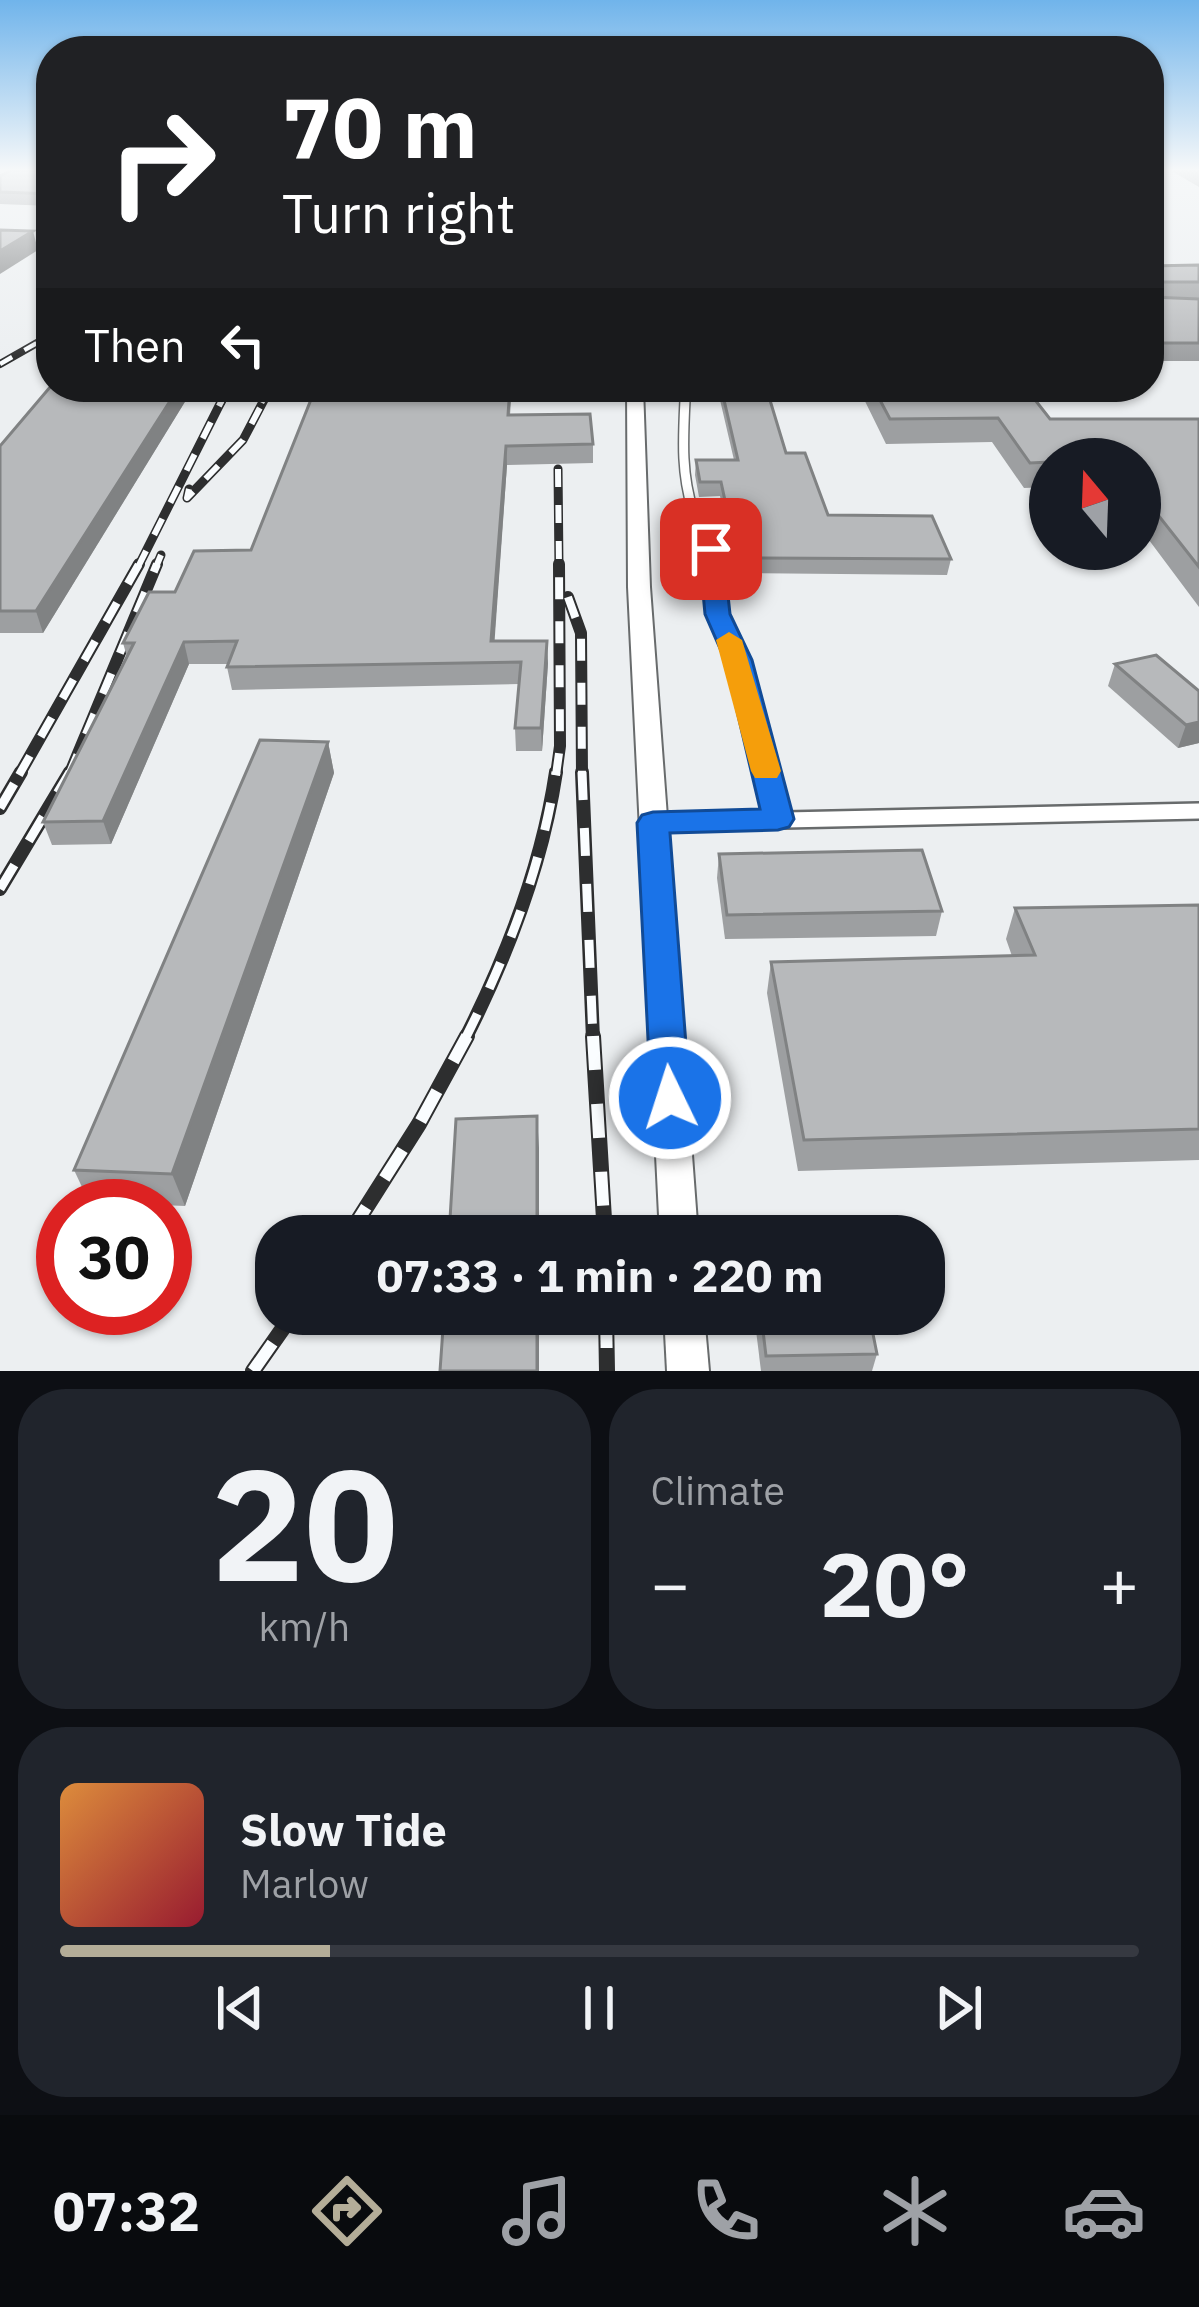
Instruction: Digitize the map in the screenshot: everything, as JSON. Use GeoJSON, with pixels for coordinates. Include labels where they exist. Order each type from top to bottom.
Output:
{"type":"FeatureCollection","features":[{"type":"Feature","properties":{"kind":"street"},"geometry":{"type":"LineString","coordinates":[[635,402],[639,586],[678,1215]]}},
{"type":"Feature","properties":{"kind":"street"},"geometry":{"type":"LineString","coordinates":[[685,1335],[688,1371]]}},
{"type":"Feature","properties":{"kind":"lane"},"geometry":{"type":"LineString","coordinates":[[685,402],[682,471],[695,519],[711,549],[717,614],[739,660],[778,819]]}},
{"type":"Feature","properties":{"kind":"lane"},"geometry":{"type":"LineString","coordinates":[[653,823],[1199,811]]}},
{"type":"Feature","properties":{"kind":"building"},"geometry":{"type":"Polygon","coordinates":[[[0,234],[28,234],[0,251],[0,234]]]}},
{"type":"Feature","properties":{"kind":"building"},"geometry":{"type":"Polygon","coordinates":[[[1199,265],[1199,282],[1164,282],[1164,266],[1199,265]]]}},
{"type":"Feature","properties":{"kind":"building"},"geometry":{"type":"Polygon","coordinates":[[[1164,298],[1199,299],[1199,343],[1164,343],[1164,298]]]}},
{"type":"Feature","properties":{"kind":"building"},"geometry":{"type":"Polygon","coordinates":[[[37,402],[169,402],[36,611],[0,611],[0,446],[37,402]]]}},
{"type":"Feature","properties":{"kind":"building"},"geometry":{"type":"Polygon","coordinates":[[[310,402],[509,402],[508,415],[590,414],[593,444],[506,446],[491,641],[547,641],[541,728],[515,728],[521,662],[227,667],[237,641],[184,642],[103,821],[43,822],[134,643],[123,643],[149,592],[175,592],[194,551],[251,550],[310,402]]]}},
{"type":"Feature","properties":{"kind":"building"},"geometry":{"type":"Polygon","coordinates":[[[724,402],[771,402],[786,453],[805,453],[828,515],[932,516],[951,559],[742,558],[737,519],[729,519],[721,482],[700,482],[696,460],[738,460],[724,402]]]}},
{"type":"Feature","properties":{"kind":"building"},"geometry":{"type":"Polygon","coordinates":[[[881,402],[1037,402],[1050,419],[1199,419],[1199,567],[1161,519],[1161,438],[1029,438],[1029,462],[998,418],[890,419],[881,402]]]}},
{"type":"Feature","properties":{"kind":"building"},"geometry":{"type":"Polygon","coordinates":[[[1156,655],[1199,691],[1199,722],[1186,725],[1115,664],[1156,655]]]}},
{"type":"Feature","properties":{"kind":"building"},"geometry":{"type":"Polygon","coordinates":[[[260,740],[328,742],[172,1174],[74,1170],[260,740]]]}},
{"type":"Feature","properties":{"kind":"building"},"geometry":{"type":"Polygon","coordinates":[[[922,850],[942,911],[727,915],[719,854],[922,850]]]}},
{"type":"Feature","properties":{"kind":"building"},"geometry":{"type":"Polygon","coordinates":[[[1199,905],[1199,1129],[804,1140],[771,962],[1035,955],[1015,908],[1199,905]]]}},
{"type":"Feature","properties":{"kind":"building"},"geometry":{"type":"Polygon","coordinates":[[[537,1116],[537,1215],[450,1215],[456,1119],[537,1116]]]}},
{"type":"Feature","properties":{"kind":"building"},"geometry":{"type":"Polygon","coordinates":[[[443,1335],[537,1335],[537,1371],[440,1371],[443,1335]]]}},
{"type":"Feature","properties":{"kind":"building"},"geometry":{"type":"Polygon","coordinates":[[[764,1335],[873,1335],[877,1354],[766,1356],[764,1335]]]}},
{"type":"Feature","properties":{"kind":"railway"},"geometry":{"type":"LineString","coordinates":[[0,364],[36,344]]}},
{"type":"Feature","properties":{"kind":"railway"},"geometry":{"type":"LineString","coordinates":[[138,567],[221,402]]}},
{"type":"Feature","properties":{"kind":"railway"},"geometry":{"type":"LineString","coordinates":[[189,489],[187,498],[243,440],[263,402]]}},
{"type":"Feature","properties":{"kind":"railway"},"geometry":{"type":"LineString","coordinates":[[558,469],[559,567]]}},
{"type":"Feature","properties":{"kind":"railway"},"geometry":{"type":"LineString","coordinates":[[156,567],[161,555]]}},
{"type":"Feature","properties":{"kind":"railway"},"geometry":{"type":"LineString","coordinates":[[19,775],[139,564]]}},
{"type":"Feature","properties":{"kind":"railway"},"geometry":{"type":"LineString","coordinates":[[69,775],[157,564]]}},
{"type":"Feature","properties":{"kind":"railway"},"geometry":{"type":"LineString","coordinates":[[556,775],[559,564]]}},
{"type":"Feature","properties":{"kind":"railway"},"geometry":{"type":"LineString","coordinates":[[568,597],[581,633],[582,775]]}},
{"type":"Feature","properties":{"kind":"railway"},"geometry":{"type":"LineString","coordinates":[[0,808],[21,772]]}},
{"type":"Feature","properties":{"kind":"railway"},"geometry":{"type":"LineString","coordinates":[[0,889],[70,772]]}},
{"type":"Feature","properties":{"kind":"railway"},"geometry":{"type":"LineString","coordinates":[[465,1039],[521,909],[556,772]]}},
{"type":"Feature","properties":{"kind":"railway"},"geometry":{"type":"LineString","coordinates":[[582,772],[593,1039]]}},
{"type":"Feature","properties":{"kind":"railway"},"geometry":{"type":"LineString","coordinates":[[361,1215],[467,1036]]}},
{"type":"Feature","properties":{"kind":"railway"},"geometry":{"type":"LineString","coordinates":[[593,1036],[604,1215]]}},
{"type":"Feature","properties":{"kind":"railway"},"geometry":{"type":"LineString","coordinates":[[253,1371],[278,1335]]}},
{"type":"Feature","properties":{"kind":"railway"},"geometry":{"type":"LineString","coordinates":[[606,1335],[607,1371]]}},
{"type":"Feature","properties":{"kind":"slow traffic"},"geometry":{"type":"LineString","coordinates":[[729,640],[739,660],[766,771]]}},
{"type":"Feature","properties":{"kind":"route"},"geometry":{"type":"LineString","coordinates":[[670,1098],[653,823],[778,819],[739,660],[717,614],[711,549]]}}]}
